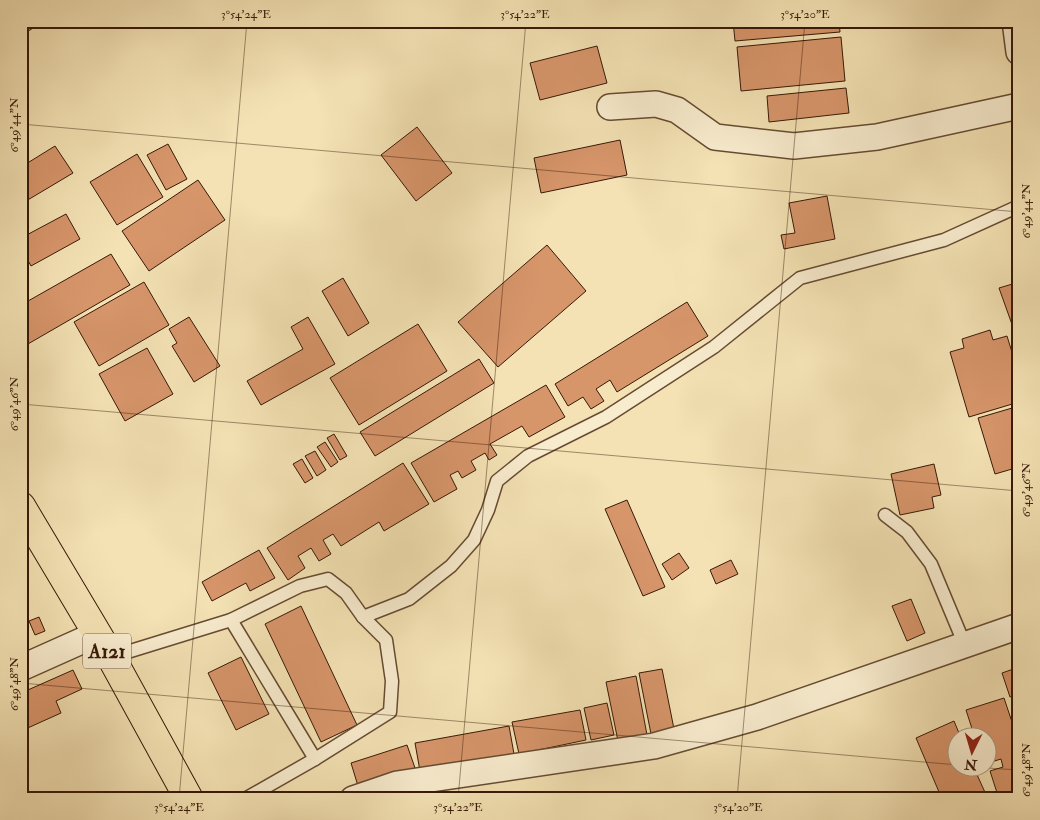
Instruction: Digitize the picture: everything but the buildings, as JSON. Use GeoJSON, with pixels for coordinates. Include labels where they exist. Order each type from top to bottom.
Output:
{"type":"FeatureCollection","features":[{"type":"Feature","properties":{"kind":"main road","name":"A121"},"geometry":{"type":"LineString","coordinates":[[21,506],[98,634],[189,799]]}},
{"type":"Feature","properties":{"kind":"street"},"geometry":{"type":"LineString","coordinates":[[1015,21],[1019,52]]}},
{"type":"Feature","properties":{"kind":"street"},"geometry":{"type":"LineString","coordinates":[[610,107],[656,104],[677,110],[715,137],[794,146],[877,137],[1019,106]]}},
{"type":"Feature","properties":{"kind":"street"},"geometry":{"type":"LineString","coordinates":[[353,799],[397,784],[654,746],[757,717],[964,643],[1019,626]]}},
{"type":"Feature","properties":{"kind":"street"},"geometry":{"type":"LineString","coordinates":[[21,668],[98,634]]}},
{"type":"Feature","properties":{"kind":"lane"},"geometry":{"type":"LineString","coordinates":[[363,617],[409,599],[451,566],[474,540],[488,510],[497,481],[528,456],[606,417],[714,348],[800,278],[944,240],[1019,206]]}},
{"type":"Feature","properties":{"kind":"lane"},"geometry":{"type":"LineString","coordinates":[[885,515],[907,532],[931,564],[964,643]]}},
{"type":"Feature","properties":{"kind":"lane"},"geometry":{"type":"LineString","coordinates":[[111,657],[231,620],[300,586],[328,579],[346,593],[363,617],[386,640],[392,681],[390,712],[315,759],[245,799]]}},
{"type":"Feature","properties":{"kind":"lane"},"geometry":{"type":"LineString","coordinates":[[231,620],[315,759]]}}]}
